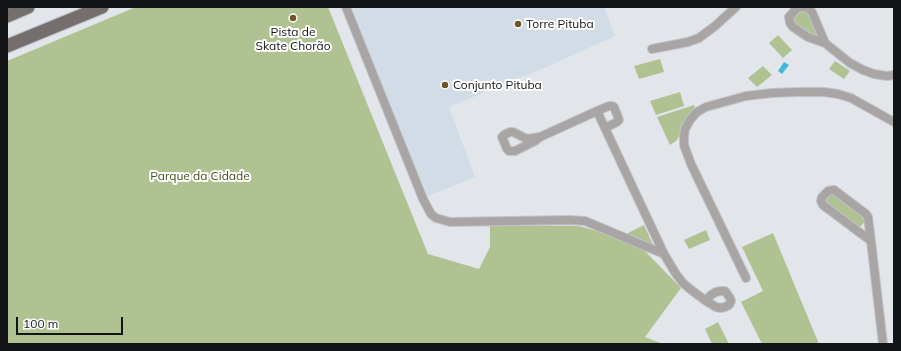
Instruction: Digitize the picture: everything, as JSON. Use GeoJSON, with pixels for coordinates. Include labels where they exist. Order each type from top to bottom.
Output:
{"type":"FeatureCollection","features":[{"type":"Feature","properties":{"kind":"main road"},"geometry":{"type":"LineString","coordinates":[[7,16],[28,7]]}},
{"type":"Feature","properties":{"kind":"main road"},"geometry":{"type":"LineString","coordinates":[[7,46],[102,7]]}},
{"type":"Feature","properties":{"kind":"street"},"geometry":{"type":"LineString","coordinates":[[346,7],[423,199],[431,214],[436,218],[450,222],[585,221],[664,254]]}},
{"type":"Feature","properties":{"kind":"street"},"geometry":{"type":"LineString","coordinates":[[652,49],[688,42],[699,38],[736,7]]}},
{"type":"Feature","properties":{"kind":"street"},"geometry":{"type":"LineString","coordinates":[[825,43],[812,12],[808,8],[797,8],[790,17],[790,23],[793,27],[808,37],[825,43],[850,63],[863,70],[874,74],[887,76],[894,75]]}},
{"type":"Feature","properties":{"kind":"street"},"geometry":{"type":"LineString","coordinates":[[746,278],[691,164],[684,145],[686,129],[696,112],[706,107],[746,96],[772,93],[824,92],[851,98],[894,122]]}},
{"type":"Feature","properties":{"kind":"street"},"geometry":{"type":"LineString","coordinates":[[540,137],[612,106],[619,120],[605,128]]}},
{"type":"Feature","properties":{"kind":"street"},"geometry":{"type":"LineString","coordinates":[[597,112],[664,254],[683,283],[706,301]]}},
{"type":"Feature","properties":{"kind":"street"},"geometry":{"type":"LineString","coordinates":[[871,241],[822,205],[822,198],[828,191],[834,190],[866,214],[869,220],[883,344]]}},
{"type":"Feature","properties":{"kind":"shaded area"},"geometry":{"type":"Polygon","coordinates":[[[352,7],[604,7],[615,36],[551,65],[449,107],[475,177],[426,197],[352,7]]]}},
{"type":"Feature","properties":{"kind":"green space","name":"Parque da Cidade"},"geometry":{"type":"Polygon","coordinates":[[[136,7],[328,7],[428,254],[479,269],[490,247],[490,225],[579,226],[611,235],[642,248],[681,288],[645,337],[663,344],[7,344],[7,61],[136,7]]]}},
{"type":"Feature","properties":{"kind":"green space"},"geometry":{"type":"Polygon","coordinates":[[[803,10],[808,11],[818,36],[795,26],[793,17],[797,12],[803,10]]]}},
{"type":"Feature","properties":{"kind":"green space"},"geometry":{"type":"Polygon","coordinates":[[[778,35],[792,50],[783,58],[769,43],[778,35]]]}},
{"type":"Feature","properties":{"kind":"green space"},"geometry":{"type":"Polygon","coordinates":[[[660,59],[664,72],[639,79],[634,66],[660,59]]]}},
{"type":"Feature","properties":{"kind":"green space"},"geometry":{"type":"Polygon","coordinates":[[[835,61],[850,71],[844,79],[829,69],[835,61]]]}},
{"type":"Feature","properties":{"kind":"green space"},"geometry":{"type":"Polygon","coordinates":[[[763,66],[772,75],[757,87],[748,78],[763,66]]]}},
{"type":"Feature","properties":{"kind":"green space"},"geometry":{"type":"Polygon","coordinates":[[[680,92],[684,106],[656,115],[650,101],[680,92]]]}},
{"type":"Feature","properties":{"kind":"green space"},"geometry":{"type":"Polygon","coordinates":[[[694,105],[695,110],[680,135],[676,141],[670,145],[657,117],[694,105]]]}},
{"type":"Feature","properties":{"kind":"green space"},"geometry":{"type":"Polygon","coordinates":[[[829,194],[835,194],[863,214],[866,220],[860,227],[852,226],[823,200],[829,194]]]}},
{"type":"Feature","properties":{"kind":"green space"},"geometry":{"type":"Polygon","coordinates":[[[644,225],[654,247],[626,234],[644,225]]]}},
{"type":"Feature","properties":{"kind":"green space"},"geometry":{"type":"Polygon","coordinates":[[[706,230],[710,240],[689,249],[684,240],[706,230]]]}},
{"type":"Feature","properties":{"kind":"green space"},"geometry":{"type":"Polygon","coordinates":[[[773,233],[819,344],[762,344],[741,302],[763,291],[742,247],[773,233]]]}},
{"type":"Feature","properties":{"kind":"green space"},"geometry":{"type":"Polygon","coordinates":[[[718,322],[729,344],[712,344],[705,329],[718,322]]]}},
{"type":"Feature","properties":{"kind":"water"},"geometry":{"type":"Polygon","coordinates":[[[784,62],[789,65],[782,74],[778,71],[784,62]]]}},
{"type":"Feature","properties":{"kind":"place","name":"Pista de Skate Chorão"},"geometry":{"type":"Point","coordinates":[293,18]}},
{"type":"Feature","properties":{"kind":"place","name":"Torre Pituba"},"geometry":{"type":"Point","coordinates":[518,24]}},
{"type":"Feature","properties":{"kind":"place","name":"Conjunto Pituba"},"geometry":{"type":"Point","coordinates":[445,85]}}]}
